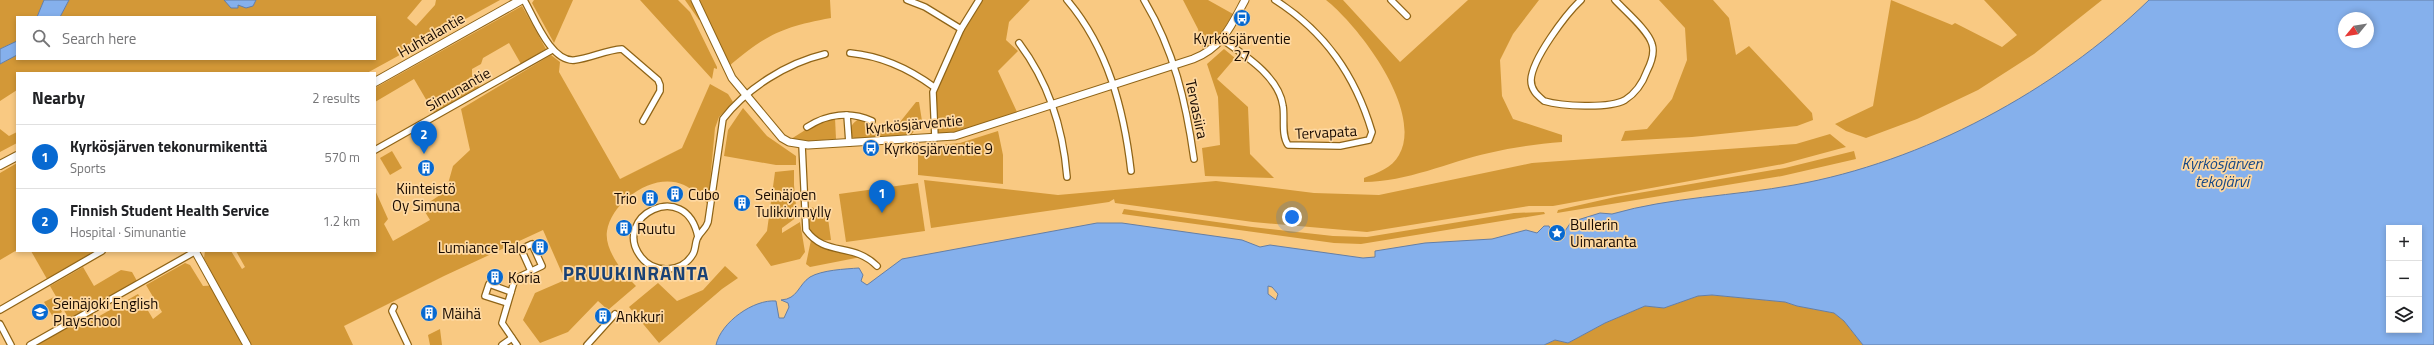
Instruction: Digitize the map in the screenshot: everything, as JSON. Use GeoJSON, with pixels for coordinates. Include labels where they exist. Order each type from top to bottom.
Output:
{"type":"FeatureCollection","features":[{"type":"Feature","properties":{"kind":"main road","name":"Huhtalantie"},"geometry":{"type":"LineString","coordinates":[[376,81],[521,0]]}},
{"type":"Feature","properties":{"kind":"main road"},"geometry":{"type":"LineString","coordinates":[[0,165],[16,157]]}},
{"type":"Feature","properties":{"kind":"street"},"geometry":{"type":"LineString","coordinates":[[524,0],[552,50],[557,56],[569,60],[622,49],[658,80],[660,85],[658,94],[643,121]]}},
{"type":"Feature","properties":{"kind":"street","name":"Kyrkösjärventie"},"geometry":{"type":"LineString","coordinates":[[696,0],[726,68],[782,138],[789,142],[802,145],[935,138],[970,132],[1053,105],[1204,54],[1223,40],[1245,0]]}},
{"type":"Feature","properties":{"kind":"street"},"geometry":{"type":"LineString","coordinates":[[907,0],[925,7],[961,29]]}},
{"type":"Feature","properties":{"kind":"street"},"geometry":{"type":"LineString","coordinates":[[935,138],[932,99],[934,87],[961,29],[979,0]]}},
{"type":"Feature","properties":{"kind":"street"},"geometry":{"type":"LineString","coordinates":[[1067,0],[1099,50],[1114,85],[1125,127],[1131,171]]}},
{"type":"Feature","properties":{"kind":"street","name":"Tervasiira"},"geometry":{"type":"LineString","coordinates":[[1144,0],[1168,46],[1174,65],[1184,97],[1194,159]]}},
{"type":"Feature","properties":{"kind":"street","name":"Tervapata"},"geometry":{"type":"LineString","coordinates":[[1223,40],[1275,84],[1283,106],[1284,138],[1288,145],[1340,146],[1369,140],[1372,132],[1365,108],[1357,90],[1336,54],[1308,24],[1275,0]]}},
{"type":"Feature","properties":{"kind":"street"},"geometry":{"type":"LineString","coordinates":[[1391,0],[1407,16]]}},
{"type":"Feature","properties":{"kind":"street"},"geometry":{"type":"LineString","coordinates":[[1581,0],[1560,21],[1534,71],[1532,81],[1533,89],[1536,95],[1544,100],[1582,105],[1613,104],[1624,100],[1639,86],[1651,63],[1652,45],[1649,37],[1614,0]]}},
{"type":"Feature","properties":{"kind":"street"},"geometry":{"type":"LineString","coordinates":[[1018,43],[1040,73],[1053,105],[1064,147],[1067,178]]}},
{"type":"Feature","properties":{"kind":"street","name":"Simunantie"},"geometry":{"type":"LineString","coordinates":[[376,149],[552,50]]}},
{"type":"Feature","properties":{"kind":"street"},"geometry":{"type":"LineString","coordinates":[[850,53],[865,54],[899,65],[934,87]]}},
{"type":"Feature","properties":{"kind":"street"},"geometry":{"type":"LineString","coordinates":[[698,237],[696,228],[687,214],[681,210],[666,206],[658,207],[644,214],[639,220],[634,235],[637,251],[641,257],[653,267],[668,269],[686,262],[693,254],[698,237],[705,230],[711,210],[723,119],[729,110],[774,74],[792,64],[825,54]]}},
{"type":"Feature","properties":{"kind":"street"},"geometry":{"type":"LineString","coordinates":[[847,115],[849,143]]}},
{"type":"Feature","properties":{"kind":"street"},"geometry":{"type":"LineString","coordinates":[[807,127],[823,118],[847,115],[872,121]]}},
{"type":"Feature","properties":{"kind":"street"},"geometry":{"type":"LineString","coordinates":[[802,145],[806,230],[812,239],[827,248],[847,249],[863,255],[877,266]]}},
{"type":"Feature","properties":{"kind":"street"},"geometry":{"type":"LineString","coordinates":[[517,345],[502,323],[511,292],[519,277],[542,266],[532,244],[521,249],[531,271]]}},
{"type":"Feature","properties":{"kind":"street"},"geometry":{"type":"LineString","coordinates":[[0,310],[100,252]]}},
{"type":"Feature","properties":{"kind":"street"},"geometry":{"type":"LineString","coordinates":[[30,345],[193,252]]}},
{"type":"Feature","properties":{"kind":"street"},"geometry":{"type":"LineString","coordinates":[[196,252],[246,345]]}},
{"type":"Feature","properties":{"kind":"street"},"geometry":{"type":"LineString","coordinates":[[507,303],[485,296],[489,284],[511,292]]}},
{"type":"Feature","properties":{"kind":"street"},"geometry":{"type":"LineString","coordinates":[[394,307],[392,311],[408,345]]}},
{"type":"Feature","properties":{"kind":"street"},"geometry":{"type":"LineString","coordinates":[[587,345],[615,314]]}},
{"type":"Feature","properties":{"kind":"street"},"geometry":{"type":"LineString","coordinates":[[0,324],[11,345]]}},
{"type":"Feature","properties":{"kind":"street"},"geometry":{"type":"LineString","coordinates":[[502,345],[512,338]]}},
{"type":"Feature","properties":{"kind":"shaded area"},"geometry":{"type":"Polygon","coordinates":[[[0,0],[44,0],[37,16],[16,16],[16,41],[0,49],[0,0]]]}},
{"type":"Feature","properties":{"kind":"shaded area"},"geometry":{"type":"Polygon","coordinates":[[[69,0],[224,0],[229,3],[253,6],[256,0],[422,0],[407,18],[416,26],[435,5],[436,0],[500,0],[369,72],[16,72],[16,91],[0,101],[0,64],[16,56],[16,60],[376,60],[376,16],[61,16],[69,0]]]}},
{"type":"Feature","properties":{"kind":"shaded area"},"geometry":{"type":"Polygon","coordinates":[[[534,0],[573,0],[554,43],[532,3],[534,0]]]}},
{"type":"Feature","properties":{"kind":"shaded area"},"geometry":{"type":"Polygon","coordinates":[[[640,0],[678,0],[690,12],[717,67],[717,69],[714,68],[712,79],[640,0]]]}},
{"type":"Feature","properties":{"kind":"shaded area"},"geometry":{"type":"Polygon","coordinates":[[[685,0],[691,0],[701,18],[699,20],[685,0]]]}},
{"type":"Feature","properties":{"kind":"shaded area"},"geometry":{"type":"Polygon","coordinates":[[[699,0],[830,0],[831,18],[799,25],[775,34],[753,47],[728,67],[699,0]]]}},
{"type":"Feature","properties":{"kind":"shaded area"},"geometry":{"type":"Polygon","coordinates":[[[983,0],[1030,0],[1009,22],[1006,40],[1018,51],[998,71],[1017,112],[961,131],[940,134],[937,131],[935,93],[963,33],[983,0]]]}},
{"type":"Feature","properties":{"kind":"shaded area"},"geometry":{"type":"Polygon","coordinates":[[[1183,0],[1208,0],[1233,14],[1219,37],[1203,50],[1198,29],[1183,0]]]}},
{"type":"Feature","properties":{"kind":"shaded area"},"geometry":{"type":"Polygon","coordinates":[[[1326,0],[1343,0],[1400,62],[1468,0],[1539,0],[1513,34],[1500,60],[1502,96],[1513,119],[1562,135],[1562,142],[1507,149],[1396,179],[1364,182],[1364,178],[1388,167],[1399,155],[1404,137],[1403,116],[1396,93],[1370,49],[1340,12],[1326,0]]]}},
{"type":"Feature","properties":{"kind":"shaded area"},"geometry":{"type":"Polygon","coordinates":[[[1659,0],[1713,0],[1729,18],[1736,55],[1749,46],[1812,113],[1813,120],[1797,126],[1692,137],[1621,141],[1625,131],[1647,129],[1672,99],[1687,60],[1685,28],[1659,0]]]}},
{"type":"Feature","properties":{"kind":"shaded area"},"geometry":{"type":"Polygon","coordinates":[[[1891,0],[1952,25],[1955,23],[2002,47],[2017,35],[1984,0],[2102,0],[2034,54],[1978,90],[1917,119],[1866,138],[1846,131],[1835,124],[1873,106],[1891,0]]]}},
{"type":"Feature","properties":{"kind":"shaded area"},"geometry":{"type":"Polygon","coordinates":[[[522,6],[546,49],[521,64],[509,43],[483,58],[481,64],[472,69],[472,76],[479,87],[434,113],[414,79],[376,101],[376,87],[522,6]]]}},
{"type":"Feature","properties":{"kind":"shaded area"},"geometry":{"type":"Polygon","coordinates":[[[1224,49],[1235,58],[1217,79],[1248,107],[1250,154],[1274,178],[1205,176],[1202,148],[1220,145],[1218,97],[1207,64],[1224,49]]]}},
{"type":"Feature","properties":{"kind":"shaded area"},"geometry":{"type":"Polygon","coordinates":[[[551,55],[560,62],[559,72],[620,179],[682,148],[710,84],[728,94],[733,102],[719,117],[715,128],[708,204],[684,185],[672,182],[660,182],[648,185],[626,200],[617,209],[611,220],[607,231],[607,238],[616,261],[636,286],[608,310],[598,301],[568,332],[540,343],[523,320],[535,293],[565,280],[543,230],[444,276],[344,326],[353,345],[35,345],[93,313],[96,318],[138,294],[153,319],[162,312],[146,285],[185,263],[190,265],[203,286],[218,285],[204,258],[205,252],[232,252],[242,269],[245,267],[237,252],[376,252],[376,192],[388,219],[384,224],[393,241],[430,220],[422,207],[446,191],[453,166],[470,150],[461,109],[551,55]]]}},
{"type":"Feature","properties":{"kind":"shaded area"},"geometry":{"type":"Polygon","coordinates":[[[916,102],[919,102],[922,121],[911,135],[855,139],[851,136],[852,126],[854,122],[859,119],[878,128],[896,127],[916,102]]]}},
{"type":"Feature","properties":{"kind":"shaded area"},"geometry":{"type":"Polygon","coordinates":[[[743,108],[767,136],[796,156],[796,165],[776,165],[724,156],[728,130],[743,108]]]}},
{"type":"Feature","properties":{"kind":"shaded area"},"geometry":{"type":"Polygon","coordinates":[[[835,118],[836,139],[809,141],[791,139],[818,122],[835,118]]]}},
{"type":"Feature","properties":{"kind":"shaded area"},"geometry":{"type":"Polygon","coordinates":[[[0,129],[9,136],[16,132],[16,144],[0,152],[0,129]]]}},
{"type":"Feature","properties":{"kind":"shaded area"},"geometry":{"type":"Polygon","coordinates":[[[998,131],[1003,155],[1003,184],[918,175],[918,147],[960,143],[998,131]]]}},
{"type":"Feature","properties":{"kind":"shaded area"},"geometry":{"type":"Polygon","coordinates":[[[1830,134],[1846,147],[1783,164],[1553,206],[1529,206],[1367,232],[1253,222],[1115,203],[1114,199],[1109,202],[931,228],[924,180],[1058,195],[1216,181],[1314,193],[1379,195],[1532,163],[1796,144],[1830,134]]]}},
{"type":"Feature","properties":{"kind":"shaded area"},"geometry":{"type":"Polygon","coordinates":[[[392,151],[402,168],[390,175],[380,158],[392,151]]]}},
{"type":"Feature","properties":{"kind":"shaded area"},"geometry":{"type":"Polygon","coordinates":[[[1854,151],[1856,159],[1782,176],[1557,213],[1558,210],[1615,197],[1785,168],[1854,151]]]}},
{"type":"Feature","properties":{"kind":"shaded area"},"geometry":{"type":"Polygon","coordinates":[[[16,164],[16,251],[0,260],[0,173],[16,164]]]}},
{"type":"Feature","properties":{"kind":"shaded area"},"geometry":{"type":"Polygon","coordinates":[[[794,170],[797,217],[782,228],[782,233],[800,222],[805,252],[800,259],[771,266],[756,245],[767,231],[775,172],[794,170]]]}},
{"type":"Feature","properties":{"kind":"shaded area"},"geometry":{"type":"Polygon","coordinates":[[[918,183],[925,231],[846,242],[839,194],[918,183]]]}},
{"type":"Feature","properties":{"kind":"shaded area"},"geometry":{"type":"Polygon","coordinates":[[[812,207],[819,211],[827,211],[831,240],[818,241],[812,234],[808,224],[808,210],[812,207]]]}},
{"type":"Feature","properties":{"kind":"shaded area"},"geometry":{"type":"Polygon","coordinates":[[[1124,209],[1252,227],[1333,236],[1367,237],[1514,213],[1544,212],[1545,214],[1361,244],[1334,243],[1122,214],[1124,209]]]}},
{"type":"Feature","properties":{"kind":"shaded area"},"geometry":{"type":"Polygon","coordinates":[[[811,240],[826,249],[861,257],[810,267],[806,264],[811,240]]]}},
{"type":"Feature","properties":{"kind":"shaded area"},"geometry":{"type":"Polygon","coordinates":[[[32,252],[93,252],[47,279],[32,252]]]}},
{"type":"Feature","properties":{"kind":"shaded area"},"geometry":{"type":"Polygon","coordinates":[[[725,266],[738,278],[722,289],[659,343],[629,307],[658,283],[677,301],[703,290],[725,266]]]}},
{"type":"Feature","properties":{"kind":"shaded area"},"geometry":{"type":"Polygon","coordinates":[[[83,267],[94,286],[121,270],[132,272],[137,281],[69,319],[50,286],[83,267]]]}},
{"type":"Feature","properties":{"kind":"shaded area"},"geometry":{"type":"Polygon","coordinates":[[[1712,295],[1785,302],[1797,306],[1834,313],[1844,321],[1863,345],[1544,345],[1555,340],[1568,343],[1605,323],[1645,306],[1664,308],[1698,296],[1712,295]]]}},
{"type":"Feature","properties":{"kind":"shaded area"},"geometry":{"type":"Polygon","coordinates":[[[54,297],[62,312],[53,317],[44,302],[54,297]]]}},
{"type":"Feature","properties":{"kind":"shaded area"},"geometry":{"type":"Polygon","coordinates":[[[440,329],[442,345],[430,345],[428,335],[440,329]]]}},
{"type":"Feature","properties":{"kind":"water"},"geometry":{"type":"Polygon","coordinates":[[[44,0],[69,0],[61,16],[37,16],[44,0]]]}},
{"type":"Feature","properties":{"kind":"water"},"geometry":{"type":"Polygon","coordinates":[[[224,0],[256,0],[253,6],[246,8],[238,5],[238,8],[231,8],[224,0]]]}},
{"type":"Feature","properties":{"kind":"water","name":"Kyrkösjärven tekojärvi"},"geometry":{"type":"Polygon","coordinates":[[[2149,0],[2434,0],[2434,345],[1863,345],[1844,321],[1834,313],[1797,306],[1785,302],[1712,295],[1698,296],[1664,308],[1645,306],[1605,323],[1568,343],[1555,340],[1544,345],[716,345],[719,336],[731,320],[758,304],[767,301],[776,301],[779,318],[784,318],[789,307],[788,303],[781,300],[791,297],[806,280],[821,273],[834,270],[859,268],[863,275],[861,281],[867,285],[902,259],[1097,223],[1122,223],[1242,240],[1260,247],[1270,245],[1363,258],[1375,257],[1375,251],[1425,243],[1492,239],[1526,230],[1537,233],[1544,226],[1549,226],[1553,235],[1563,234],[1571,222],[1600,213],[1612,214],[1634,208],[1680,200],[1794,185],[1842,174],[1891,159],[1938,140],[1985,118],[2072,64],[2112,33],[2149,0]],[[1268,286],[1268,294],[1276,300],[1278,294],[1272,287],[1268,286]]]}},
{"type":"Feature","properties":{"kind":"water"},"geometry":{"type":"Polygon","coordinates":[[[16,41],[16,56],[0,64],[0,49],[16,41]]]}},
{"type":"Feature","properties":{"kind":"place","name":"Kyrkösjärventie 27"},"geometry":{"type":"Point","coordinates":[1242,18]}},
{"type":"Feature","properties":{"kind":"place","name":"Kyrkösjärventie 9"},"geometry":{"type":"Point","coordinates":[871,148]}},
{"type":"Feature","properties":{"kind":"place","name":"Finnish Student Health Service"},"geometry":{"type":"Point","coordinates":[424,154]}},
{"type":"Feature","properties":{"kind":"place","name":"Kiinteistö Oy Simuna"},"geometry":{"type":"Point","coordinates":[426,168]}},
{"type":"Feature","properties":{"kind":"place","name":"Cubo"},"geometry":{"type":"Point","coordinates":[675,194]}},
{"type":"Feature","properties":{"kind":"place","name":"Trio"},"geometry":{"type":"Point","coordinates":[650,198]}},
{"type":"Feature","properties":{"kind":"place","name":"Seinäjoen Tulikivimylly"},"geometry":{"type":"Point","coordinates":[742,203]}},
{"type":"Feature","properties":{"kind":"place","name":"Kyrkösjärven tekonurmikenttä"},"geometry":{"type":"Point","coordinates":[882,213]}},
{"type":"Feature","properties":{"kind":"place","name":"Ruutu"},"geometry":{"type":"Point","coordinates":[624,228]}},
{"type":"Feature","properties":{"kind":"place","name":"Bullerin Uimaranta"},"geometry":{"type":"Point","coordinates":[1557,233]}},
{"type":"Feature","properties":{"kind":"place","name":"Lumiance Talo"},"geometry":{"type":"Point","coordinates":[540,247]}},
{"type":"Feature","properties":{"kind":"place","name":"Koria"},"geometry":{"type":"Point","coordinates":[495,277]}},
{"type":"Feature","properties":{"kind":"place","name":"Seinäjoki English Playschool"},"geometry":{"type":"Point","coordinates":[40,312]}},
{"type":"Feature","properties":{"kind":"place","name":"Mäihä"},"geometry":{"type":"Point","coordinates":[429,313]}},
{"type":"Feature","properties":{"kind":"place","name":"Ankkuri"},"geometry":{"type":"Point","coordinates":[603,316]}},
{"type":"Feature","properties":{"kind":"district","name":"PRUUKINRANTA"},"geometry":{"type":"Point","coordinates":[636,272]}}]}
